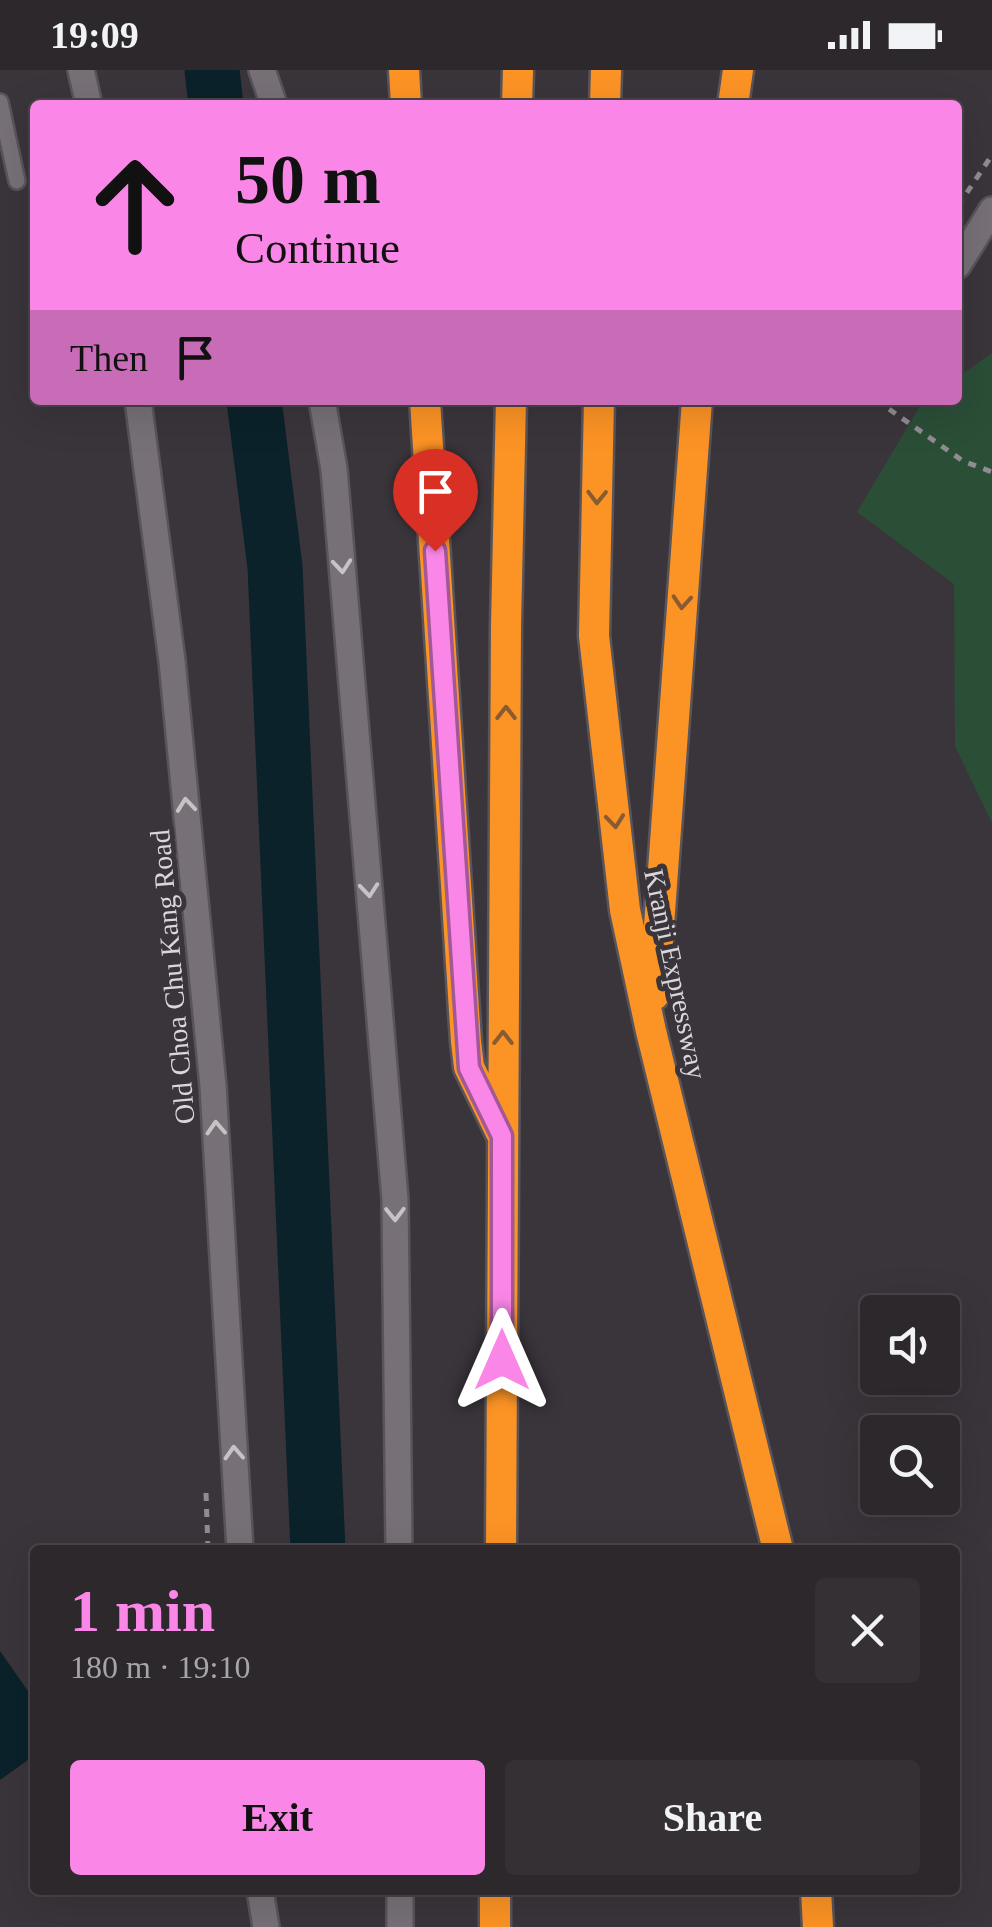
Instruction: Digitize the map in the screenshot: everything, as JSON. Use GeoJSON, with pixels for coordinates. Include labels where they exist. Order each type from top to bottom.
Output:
{"type":"FeatureCollection","features":[{"type":"Feature","properties":{"kind":"highway"},"geometry":{"type":"LineString","coordinates":[[404,70],[406,100]]}},
{"type":"Feature","properties":{"kind":"highway"},"geometry":{"type":"LineString","coordinates":[[517,100],[518,70]]}},
{"type":"Feature","properties":{"kind":"highway"},"geometry":{"type":"LineString","coordinates":[[605,100],[606,70]]}},
{"type":"Feature","properties":{"kind":"highway"},"geometry":{"type":"LineString","coordinates":[[735,100],[738,70]]}},
{"type":"Feature","properties":{"kind":"highway"},"geometry":{"type":"LineString","coordinates":[[425,405],[468,1054],[478,1089],[502,1136]]}},
{"type":"Feature","properties":{"kind":"highway"},"geometry":{"type":"LineString","coordinates":[[500,1545],[511,405]]}},
{"type":"Feature","properties":{"kind":"highway","name":"Kranji Expressway"},"geometry":{"type":"LineString","coordinates":[[599,405],[594,636],[625,910],[777,1545]]}},
{"type":"Feature","properties":{"kind":"highway"},"geometry":{"type":"LineString","coordinates":[[651,1031],[697,405]]}},
{"type":"Feature","properties":{"kind":"highway"},"geometry":{"type":"LineString","coordinates":[[495,1927],[496,1895]]}},
{"type":"Feature","properties":{"kind":"highway"},"geometry":{"type":"LineString","coordinates":[[816,1895],[818,1927]]}},
{"type":"Feature","properties":{"kind":"main road"},"geometry":{"type":"LineString","coordinates":[[81,70],[88,100]]}},
{"type":"Feature","properties":{"kind":"main road"},"geometry":{"type":"LineString","coordinates":[[262,70],[272,100]]}},
{"type":"Feature","properties":{"kind":"main road"},"geometry":{"type":"LineString","coordinates":[[962,259],[992,210]]}},
{"type":"Feature","properties":{"kind":"main road","name":"Old Choa Chu Kang Road"},"geometry":{"type":"LineString","coordinates":[[139,405],[172,661],[214,1086],[240,1545]]}},
{"type":"Feature","properties":{"kind":"main road"},"geometry":{"type":"LineString","coordinates":[[323,405],[334,469],[396,1199],[399,1545]]}},
{"type":"Feature","properties":{"kind":"main road"},"geometry":{"type":"LineString","coordinates":[[261,1895],[266,1927]]}},
{"type":"Feature","properties":{"kind":"main road"},"geometry":{"type":"LineString","coordinates":[[400,1895],[400,1927]]}},
{"type":"Feature","properties":{"kind":"lane"},"geometry":{"type":"LineString","coordinates":[[0,102],[18,181]]}},
{"type":"Feature","properties":{"kind":"path"},"geometry":{"type":"LineString","coordinates":[[962,200],[992,156]]}},
{"type":"Feature","properties":{"kind":"path"},"geometry":{"type":"LineString","coordinates":[[883,405],[963,461],[992,472]]}},
{"type":"Feature","properties":{"kind":"green space"},"geometry":{"type":"Polygon","coordinates":[[[992,353],[992,823],[955,746],[954,584],[857,512],[921,405],[962,405],[962,374],[992,353]]]}},
{"type":"Feature","properties":{"kind":"water"},"geometry":{"type":"Polygon","coordinates":[[[0,1651],[30,1694],[30,1759],[0,1780],[0,1651]]]}},
{"type":"Feature","properties":{"kind":"waterway"},"geometry":{"type":"LineString","coordinates":[[212,70],[215,100]]}},
{"type":"Feature","properties":{"kind":"waterway"},"geometry":{"type":"LineString","coordinates":[[255,405],[275,567],[318,1545]]}},
{"type":"Feature","properties":{"kind":"route"},"geometry":{"type":"LineString","coordinates":[[435,551],[466,1042],[469,1068],[502,1136],[502,1360]]}}]}
